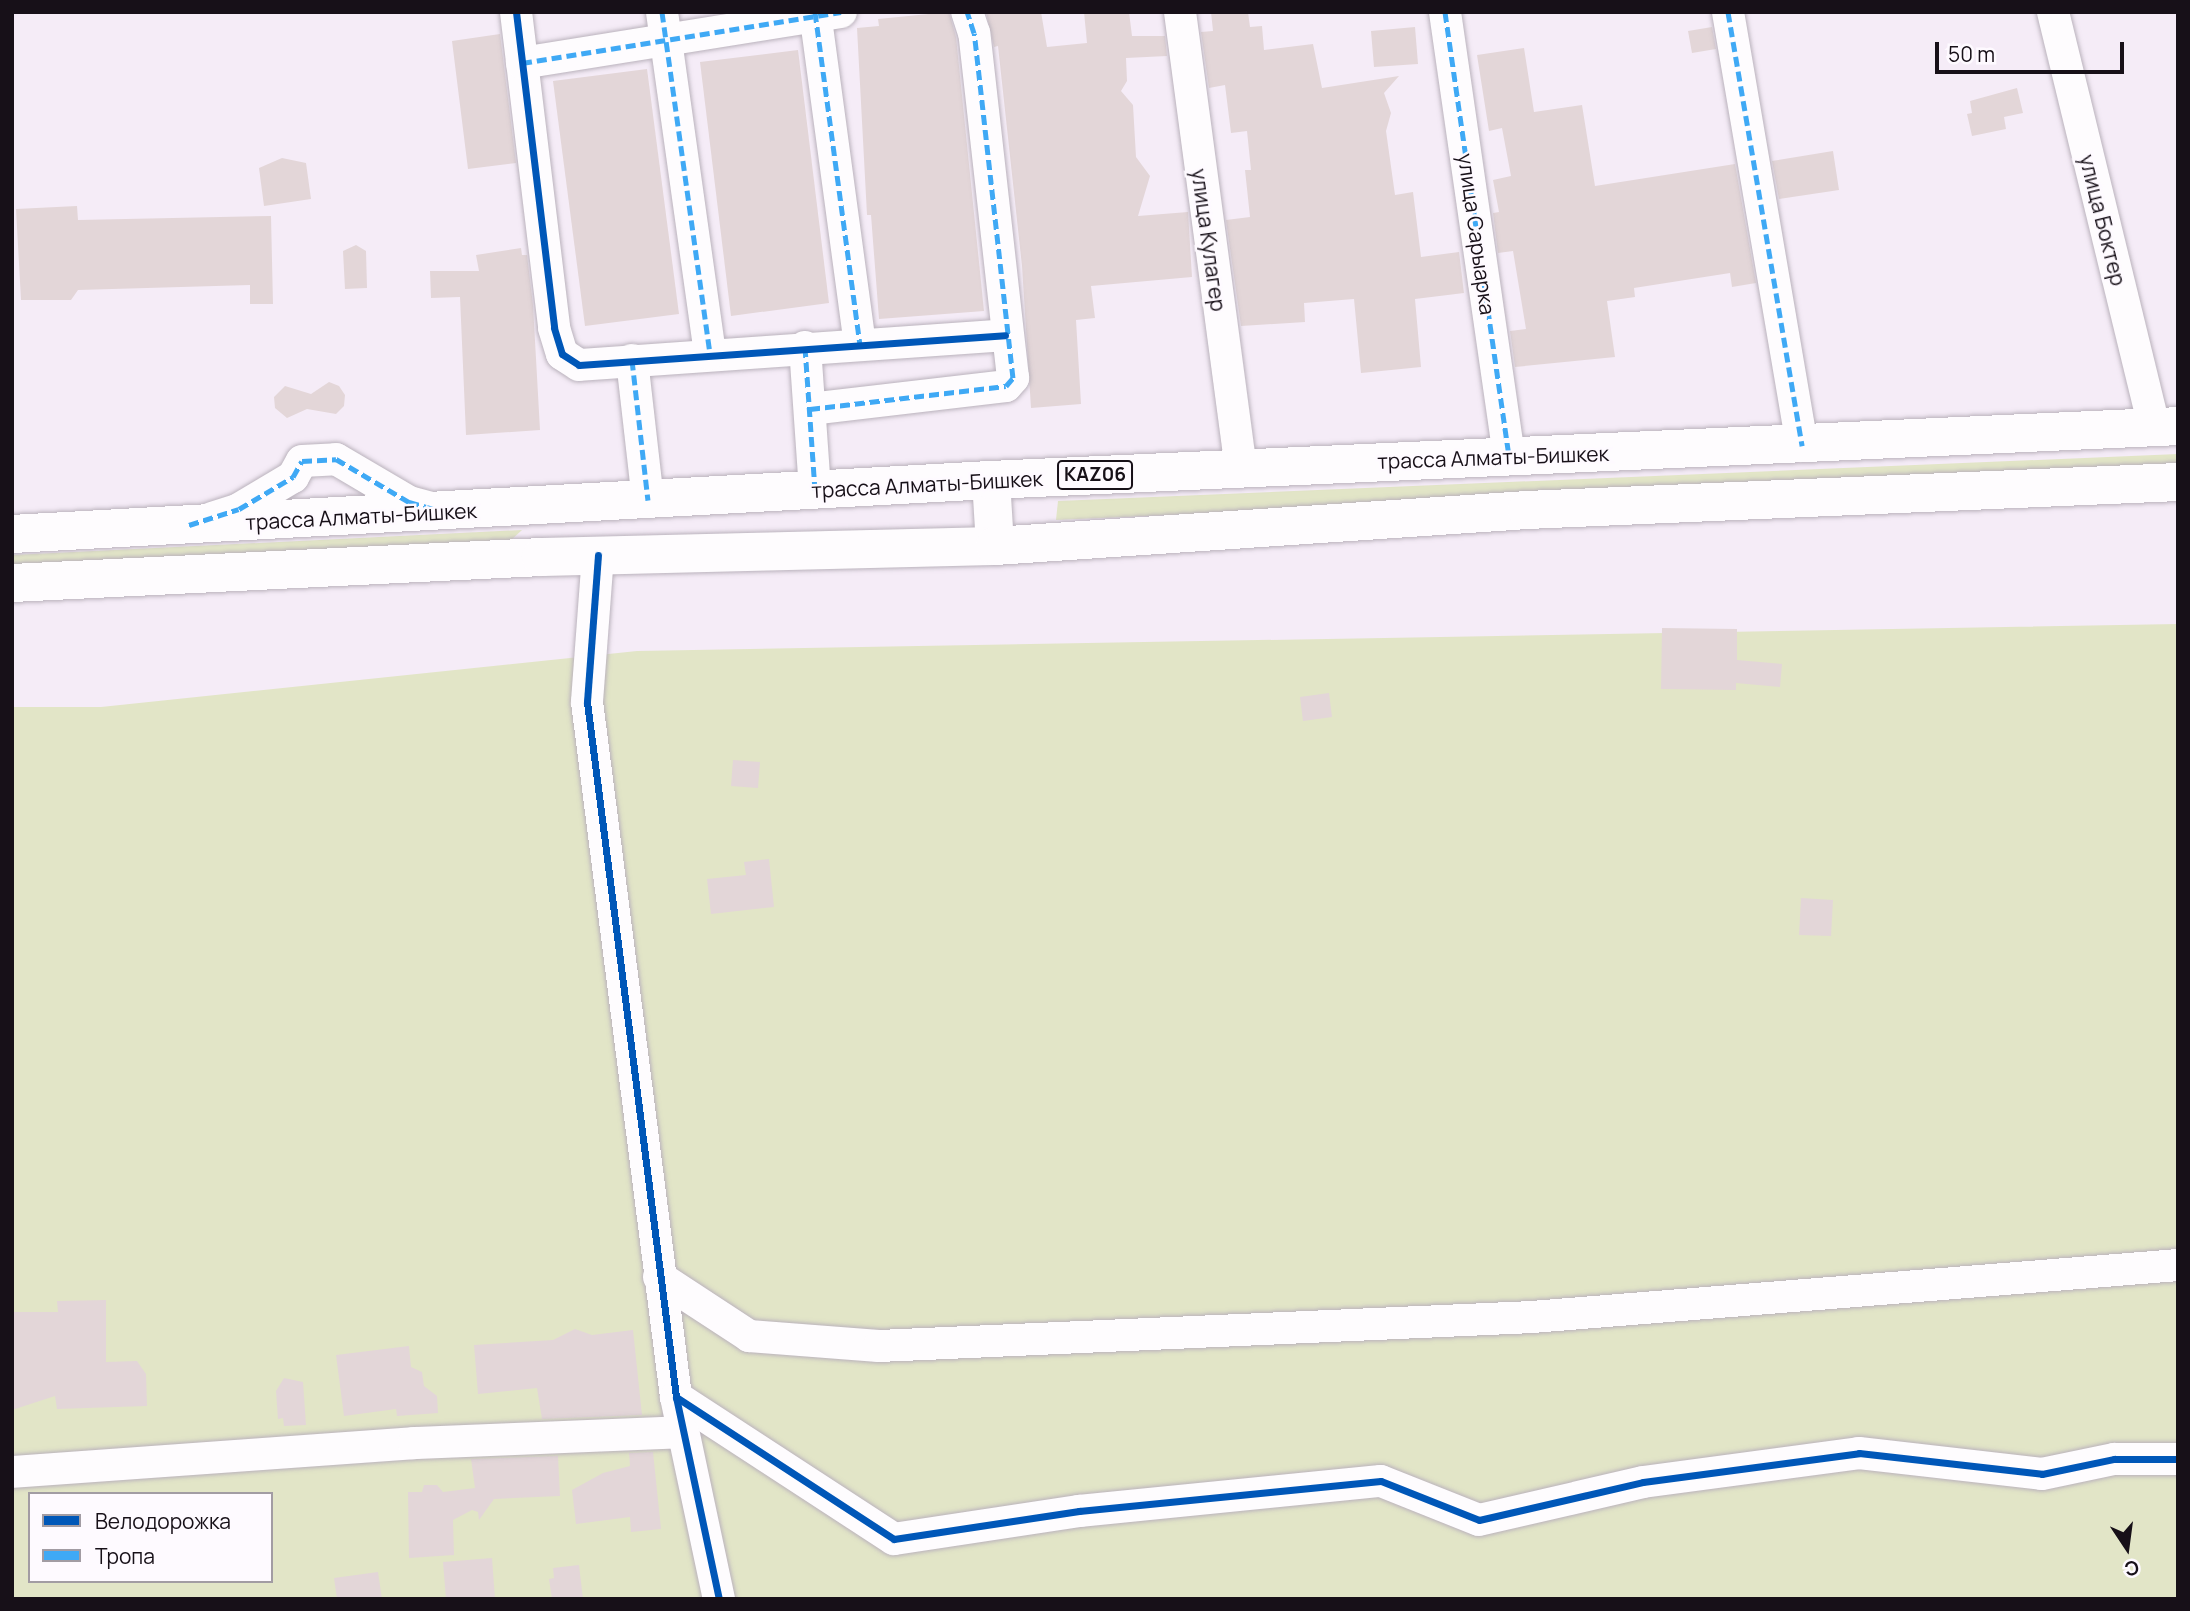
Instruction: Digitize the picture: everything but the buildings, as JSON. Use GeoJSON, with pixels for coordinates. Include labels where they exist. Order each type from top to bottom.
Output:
{"type":"FeatureCollection","features":[{"type":"Feature","properties":{"kind":"highway","name":"трасса Алматы-Бишкек"},"geometry":{"type":"LineString","coordinates":[[12,534],[991,480],[1509,455],[1802,446],[2166,426]]}},
{"type":"Feature","properties":{"kind":"highway"},"geometry":{"type":"LineString","coordinates":[[991,480],[995,546]]}},
{"type":"Feature","properties":{"kind":"highway"},"geometry":{"type":"LineString","coordinates":[[12,583],[598,555],[995,546],[1527,510],[2178,482]]}},
{"type":"Feature","properties":{"kind":"street"},"geometry":{"type":"LineString","coordinates":[[516,12],[554,328],[562,354],[579,365],[1005,335]]}},
{"type":"Feature","properties":{"kind":"street"},"geometry":{"type":"LineString","coordinates":[[810,409],[1006,386],[1013,377],[1005,335],[974,33],[967,12]]}},
{"type":"Feature","properties":{"kind":"street","name":"улица Кулагер"},"geometry":{"type":"LineString","coordinates":[[1180,12],[1241,468]]}},
{"type":"Feature","properties":{"kind":"street","name":"улица Сарыарка"},"geometry":{"type":"LineString","coordinates":[[1445,12],[1509,455]]}},
{"type":"Feature","properties":{"kind":"street"},"geometry":{"type":"LineString","coordinates":[[1728,12],[1802,446]]}},
{"type":"Feature","properties":{"kind":"street","name":"улица Боктер"},"geometry":{"type":"LineString","coordinates":[[2053,12],[2166,426]]}},
{"type":"Feature","properties":{"kind":"street"},"geometry":{"type":"LineString","coordinates":[[522,63],[663,25],[824,13],[860,344]]}},
{"type":"Feature","properties":{"kind":"street"},"geometry":{"type":"LineString","coordinates":[[663,25],[710,354]]}},
{"type":"Feature","properties":{"kind":"street"},"geometry":{"type":"LineString","coordinates":[[805,348],[815,490]]}},
{"type":"Feature","properties":{"kind":"street"},"geometry":{"type":"LineString","coordinates":[[632,360],[648,500]]}},
{"type":"Feature","properties":{"kind":"street"},"geometry":{"type":"LineString","coordinates":[[189,525],[239,509],[293,477],[302,461],[337,459],[409,502],[443,512]]}},
{"type":"Feature","properties":{"kind":"street"},"geometry":{"type":"LineString","coordinates":[[598,555],[587,702],[676,1397],[719,1599]]}},
{"type":"Feature","properties":{"kind":"street"},"geometry":{"type":"LineString","coordinates":[[659,1277],[749,1336],[879,1346],[1532,1317],[2178,1265]]}},
{"type":"Feature","properties":{"kind":"street"},"geometry":{"type":"LineString","coordinates":[[676,1397],[894,1539],[1079,1511],[1381,1481],[1479,1520],[1643,1482],[1859,1453],[2042,1474],[2114,1459],[2178,1459]]}},
{"type":"Feature","properties":{"kind":"street"},"geometry":{"type":"LineString","coordinates":[[12,1472],[414,1443],[682,1432]]}},
{"type":"Feature","properties":{"kind":"green space"},"geometry":{"type":"Polygon","coordinates":[[[2178,454],[2178,471],[1056,520],[1058,501],[2178,454]]]}},
{"type":"Feature","properties":{"kind":"green space"},"geometry":{"type":"Polygon","coordinates":[[[522,530],[509,542],[12,569],[12,555],[522,530]]]}},
{"type":"Feature","properties":{"kind":"green space"},"geometry":{"type":"Polygon","coordinates":[[[2178,624],[2178,1599],[12,1599],[12,707],[101,707],[637,651],[2178,624]]]}},
{"type":"Feature","properties":{"kind":"marked path"},"geometry":{"type":"LineString","coordinates":[[662,12],[710,354]]}},
{"type":"Feature","properties":{"kind":"marked path"},"geometry":{"type":"LineString","coordinates":[[815,12],[860,343]]}},
{"type":"Feature","properties":{"kind":"marked path"},"geometry":{"type":"LineString","coordinates":[[522,63],[841,12]]}},
{"type":"Feature","properties":{"kind":"marked path"},"geometry":{"type":"LineString","coordinates":[[810,409],[1006,386],[1013,378],[974,33],[967,12]]}},
{"type":"Feature","properties":{"kind":"marked path"},"geometry":{"type":"LineString","coordinates":[[1445,12],[1509,455]]}},
{"type":"Feature","properties":{"kind":"marked path"},"geometry":{"type":"LineString","coordinates":[[1728,12],[1802,446]]}},
{"type":"Feature","properties":{"kind":"marked path"},"geometry":{"type":"LineString","coordinates":[[805,347],[815,490]]}},
{"type":"Feature","properties":{"kind":"marked path"},"geometry":{"type":"LineString","coordinates":[[632,360],[648,500]]}},
{"type":"Feature","properties":{"kind":"marked path"},"geometry":{"type":"LineString","coordinates":[[189,525],[239,509],[293,477],[302,461],[336,459],[409,502],[443,512]]}},
{"type":"Feature","properties":{"kind":"cycle path"},"geometry":{"type":"LineString","coordinates":[[516,12],[554,328],[562,354],[579,365],[1005,335]]}},
{"type":"Feature","properties":{"kind":"cycle path"},"geometry":{"type":"LineString","coordinates":[[598,555],[587,702],[676,1397],[719,1599]]}},
{"type":"Feature","properties":{"kind":"cycle path"},"geometry":{"type":"LineString","coordinates":[[676,1397],[894,1539],[1079,1511],[1381,1481],[1479,1520],[1643,1482],[1859,1453],[2042,1474],[2114,1459],[2178,1459]]}}]}
